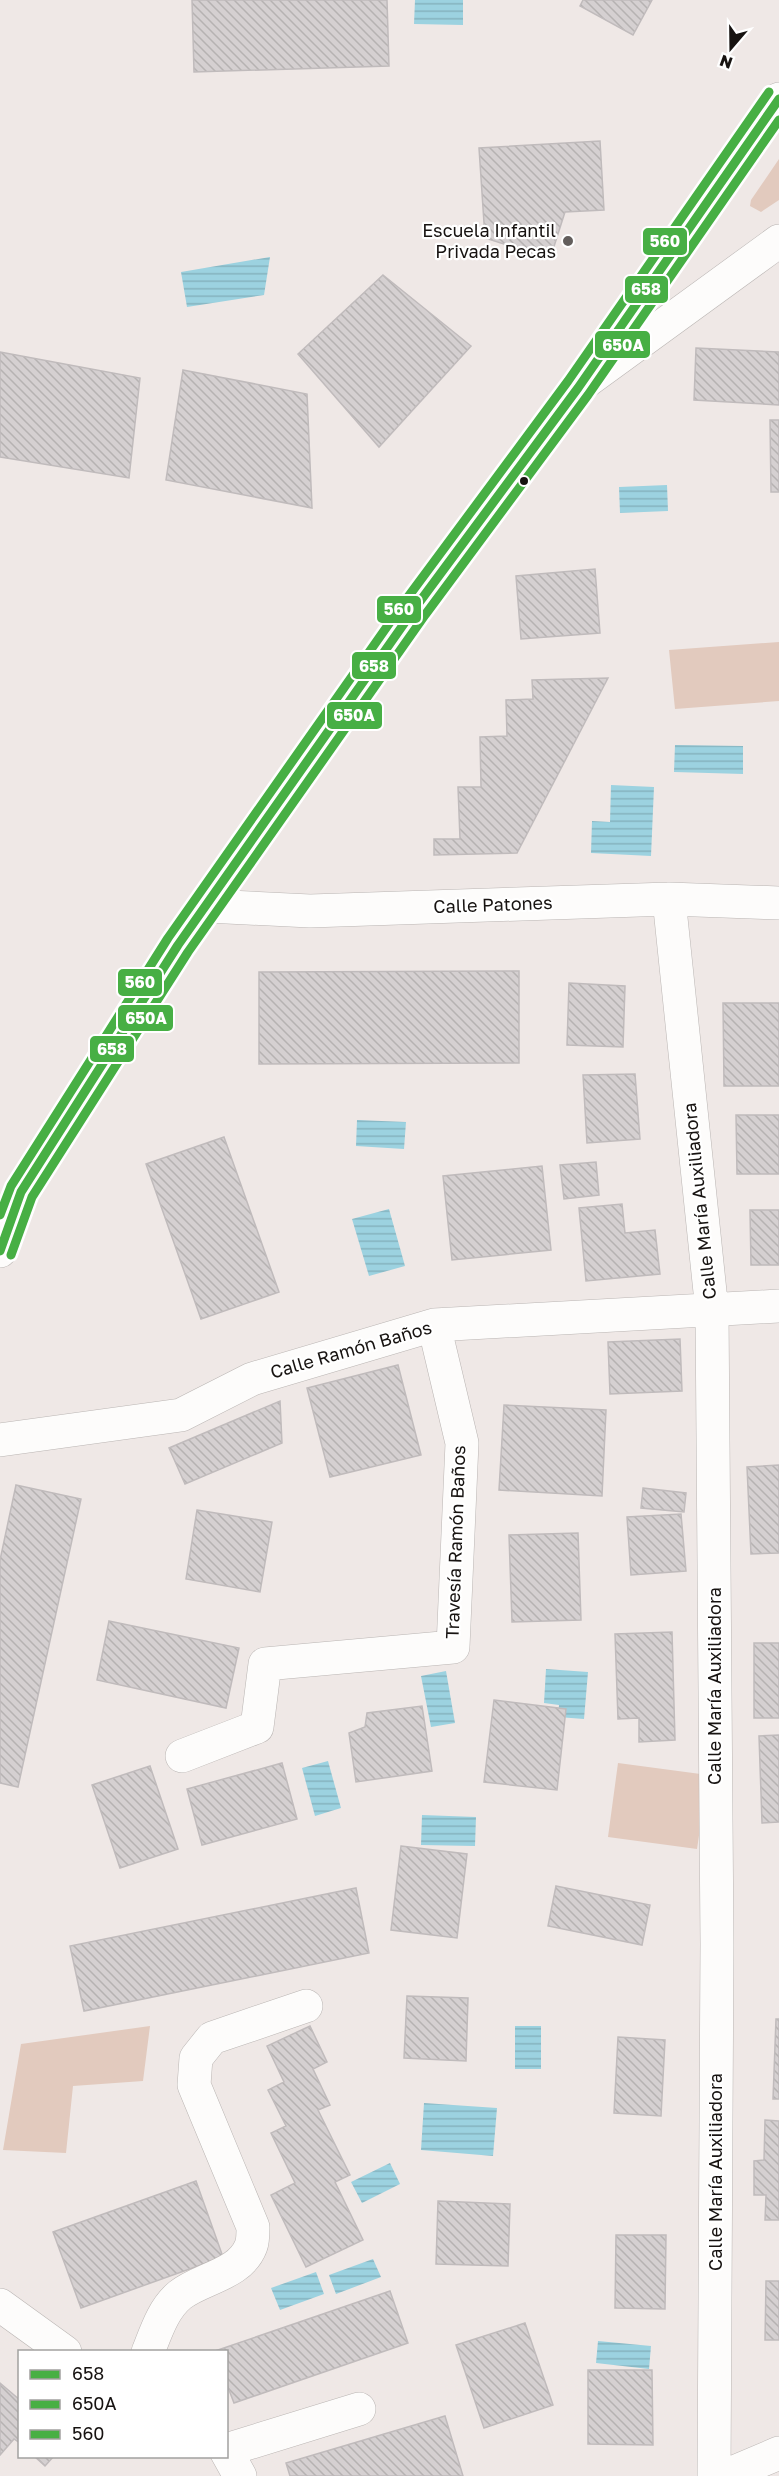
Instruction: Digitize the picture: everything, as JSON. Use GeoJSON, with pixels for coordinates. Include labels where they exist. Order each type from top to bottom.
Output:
{"type":"FeatureCollection","features":[{"type":"Feature","properties":{"kind":"street"},"geometry":{"type":"LineString","coordinates":[[0,1251],[21,1192],[178,945],[415,608],[578,388],[779,99]]}},
{"type":"Feature","properties":{"kind":"street"},"geometry":{"type":"LineString","coordinates":[[578,388],[779,241]]}},
{"type":"Feature","properties":{"kind":"street","name":"Calle Patones"},"geometry":{"type":"LineString","coordinates":[[207,906],[310,911],[669,899],[779,903]]}},
{"type":"Feature","properties":{"kind":"street","name":"Calle María Auxiliadora"},"geometry":{"type":"LineString","coordinates":[[669,899],[712,1311],[717,1944],[714,2476]]}},
{"type":"Feature","properties":{"kind":"street","name":"Calle Ramón Baños"},"geometry":{"type":"LineString","coordinates":[[0,1440],[182,1415],[252,1379],[434,1325],[779,1306]]}},
{"type":"Feature","properties":{"kind":"street","name":"Travesía Ramón Baños"},"geometry":{"type":"LineString","coordinates":[[182,1756],[257,1727],[265,1664],[453,1647],[462,1443],[434,1325]]}},
{"type":"Feature","properties":{"kind":"street"},"geometry":{"type":"LineString","coordinates":[[149,2350],[165,2312],[180,2295],[224,2273],[240,2261],[251,2246],[253,2227],[194,2085],[196,2058],[212,2038],[306,2006]]}},
{"type":"Feature","properties":{"kind":"street"},"geometry":{"type":"LineString","coordinates":[[0,2306],[62,2350]]}},
{"type":"Feature","properties":{"kind":"street"},"geometry":{"type":"LineString","coordinates":[[228,2450],[359,2409]]}},
{"type":"Feature","properties":{"kind":"street"},"geometry":{"type":"LineString","coordinates":[[725,2476],[779,2453]]}},
{"type":"Feature","properties":{"kind":"street"},"geometry":{"type":"LineString","coordinates":[[228,2455],[240,2476]]}},
{"type":"Feature","properties":{"kind":"shaded area"},"geometry":{"type":"Polygon","coordinates":[[[779,159],[779,200],[761,212],[750,206],[751,200],[779,159]]]}},
{"type":"Feature","properties":{"kind":"shaded area"},"geometry":{"type":"Polygon","coordinates":[[[779,642],[779,701],[675,709],[669,650],[779,642]]]}},
{"type":"Feature","properties":{"kind":"shaded area"},"geometry":{"type":"Polygon","coordinates":[[[618,1763],[708,1775],[697,1849],[608,1837],[618,1763]]]}},
{"type":"Feature","properties":{"kind":"shaded area"},"geometry":{"type":"Polygon","coordinates":[[[150,2026],[143,2081],[73,2086],[66,2153],[3,2150],[21,2044],[150,2026]]]}},
{"type":"Feature","properties":{"kind":"water"},"geometry":{"type":"Polygon","coordinates":[[[415,0],[463,0],[463,25],[414,24],[415,0]]]}},
{"type":"Feature","properties":{"kind":"water"},"geometry":{"type":"Polygon","coordinates":[[[270,257],[264,295],[187,307],[181,272],[270,257]]]}},
{"type":"Feature","properties":{"kind":"water"},"geometry":{"type":"Polygon","coordinates":[[[667,485],[668,511],[620,513],[619,487],[667,485]]]}},
{"type":"Feature","properties":{"kind":"water"},"geometry":{"type":"Polygon","coordinates":[[[675,745],[743,746],[743,774],[674,772],[675,745]]]}},
{"type":"Feature","properties":{"kind":"water"},"geometry":{"type":"Polygon","coordinates":[[[611,785],[654,787],[651,856],[591,853],[592,821],[610,822],[611,785]]]}},
{"type":"Feature","properties":{"kind":"water"},"geometry":{"type":"Polygon","coordinates":[[[357,1120],[406,1122],[404,1149],[356,1146],[357,1120]]]}},
{"type":"Feature","properties":{"kind":"water"},"geometry":{"type":"Polygon","coordinates":[[[389,1209],[405,1266],[369,1276],[352,1219],[389,1209]]]}},
{"type":"Feature","properties":{"kind":"water"},"geometry":{"type":"Polygon","coordinates":[[[546,1669],[588,1672],[584,1719],[558,1717],[559,1705],[544,1703],[546,1669]]]}},
{"type":"Feature","properties":{"kind":"water"},"geometry":{"type":"Polygon","coordinates":[[[446,1671],[455,1723],[431,1727],[421,1676],[446,1671]]]}},
{"type":"Feature","properties":{"kind":"water"},"geometry":{"type":"Polygon","coordinates":[[[328,1761],[341,1808],[315,1816],[302,1768],[328,1761]]]}},
{"type":"Feature","properties":{"kind":"water"},"geometry":{"type":"Polygon","coordinates":[[[422,1815],[476,1817],[475,1846],[421,1845],[422,1815]]]}},
{"type":"Feature","properties":{"kind":"water"},"geometry":{"type":"Polygon","coordinates":[[[515,2026],[541,2026],[541,2069],[515,2069],[515,2026]]]}},
{"type":"Feature","properties":{"kind":"water"},"geometry":{"type":"Polygon","coordinates":[[[424,2103],[497,2108],[493,2156],[421,2150],[424,2103]]]}},
{"type":"Feature","properties":{"kind":"water"},"geometry":{"type":"Polygon","coordinates":[[[390,2163],[400,2184],[362,2203],[351,2182],[390,2163]]]}},
{"type":"Feature","properties":{"kind":"water"},"geometry":{"type":"Polygon","coordinates":[[[373,2259],[381,2277],[336,2294],[329,2275],[373,2259]]]}},
{"type":"Feature","properties":{"kind":"water"},"geometry":{"type":"Polygon","coordinates":[[[316,2272],[324,2294],[280,2310],[271,2288],[316,2272]]]}},
{"type":"Feature","properties":{"kind":"water"},"geometry":{"type":"Polygon","coordinates":[[[598,2341],[651,2346],[649,2369],[596,2363],[598,2341]]]}},
{"type":"Feature","properties":{"kind":"building"},"geometry":{"type":"Polygon","coordinates":[[[192,0],[387,0],[389,66],[194,72],[192,0]]]}},
{"type":"Feature","properties":{"kind":"building"},"geometry":{"type":"Polygon","coordinates":[[[583,0],[652,0],[633,35],[580,6],[583,0]]]}},
{"type":"Feature","properties":{"kind":"building"},"geometry":{"type":"Polygon","coordinates":[[[600,141],[604,210],[565,212],[550,259],[485,238],[479,148],[600,141]]]}},
{"type":"Feature","properties":{"kind":"building"},"geometry":{"type":"Polygon","coordinates":[[[383,275],[471,346],[379,447],[298,354],[383,275]]]}},
{"type":"Feature","properties":{"kind":"building"},"geometry":{"type":"Polygon","coordinates":[[[696,348],[779,352],[779,405],[694,400],[696,348]]]}},
{"type":"Feature","properties":{"kind":"building"},"geometry":{"type":"Polygon","coordinates":[[[0,352],[140,378],[129,478],[0,457],[0,352]]]}},
{"type":"Feature","properties":{"kind":"building"},"geometry":{"type":"Polygon","coordinates":[[[183,370],[307,394],[312,508],[166,480],[183,370]]]}},
{"type":"Feature","properties":{"kind":"building"},"geometry":{"type":"Polygon","coordinates":[[[770,420],[779,420],[779,492],[771,492],[770,420]]]}},
{"type":"Feature","properties":{"kind":"building"},"geometry":{"type":"Polygon","coordinates":[[[595,569],[600,633],[521,639],[516,576],[595,569]]]}},
{"type":"Feature","properties":{"kind":"building"},"geometry":{"type":"Polygon","coordinates":[[[608,678],[517,853],[434,855],[434,839],[460,839],[458,787],[481,787],[480,737],[507,736],[506,700],[533,699],[532,680],[608,678]]]}},
{"type":"Feature","properties":{"kind":"building"},"geometry":{"type":"Polygon","coordinates":[[[519,971],[519,1063],[259,1064],[259,972],[519,971]]]}},
{"type":"Feature","properties":{"kind":"building"},"geometry":{"type":"Polygon","coordinates":[[[569,983],[625,986],[623,1047],[567,1045],[569,983]]]}},
{"type":"Feature","properties":{"kind":"building"},"geometry":{"type":"Polygon","coordinates":[[[723,1003],[779,1003],[779,1086],[724,1086],[723,1003]]]}},
{"type":"Feature","properties":{"kind":"building"},"geometry":{"type":"Polygon","coordinates":[[[635,1074],[640,1139],[587,1143],[583,1075],[635,1074]]]}},
{"type":"Feature","properties":{"kind":"building"},"geometry":{"type":"Polygon","coordinates":[[[736,1115],[779,1115],[779,1174],[737,1174],[736,1115]]]}},
{"type":"Feature","properties":{"kind":"building"},"geometry":{"type":"Polygon","coordinates":[[[224,1137],[279,1292],[201,1319],[146,1164],[224,1137]]]}},
{"type":"Feature","properties":{"kind":"building"},"geometry":{"type":"Polygon","coordinates":[[[596,1162],[599,1195],[564,1199],[560,1165],[596,1162]]]}},
{"type":"Feature","properties":{"kind":"building"},"geometry":{"type":"Polygon","coordinates":[[[542,1166],[551,1250],[452,1260],[443,1176],[542,1166]]]}},
{"type":"Feature","properties":{"kind":"building"},"geometry":{"type":"Polygon","coordinates":[[[622,1204],[625,1233],[655,1230],[660,1274],[586,1281],[579,1208],[622,1204]]]}},
{"type":"Feature","properties":{"kind":"building"},"geometry":{"type":"Polygon","coordinates":[[[750,1210],[779,1210],[779,1265],[751,1265],[750,1210]]]}},
{"type":"Feature","properties":{"kind":"building"},"geometry":{"type":"Polygon","coordinates":[[[680,1339],[682,1391],[610,1394],[608,1342],[680,1339]]]}},
{"type":"Feature","properties":{"kind":"building"},"geometry":{"type":"Polygon","coordinates":[[[398,1365],[421,1455],[330,1477],[307,1388],[398,1365]]]}},
{"type":"Feature","properties":{"kind":"building"},"geometry":{"type":"Polygon","coordinates":[[[280,1401],[282,1443],[185,1484],[169,1448],[280,1401]]]}},
{"type":"Feature","properties":{"kind":"building"},"geometry":{"type":"Polygon","coordinates":[[[504,1405],[606,1410],[602,1496],[499,1490],[504,1405]]]}},
{"type":"Feature","properties":{"kind":"building"},"geometry":{"type":"Polygon","coordinates":[[[779,1465],[779,1553],[751,1554],[747,1467],[779,1465]]]}},
{"type":"Feature","properties":{"kind":"building"},"geometry":{"type":"Polygon","coordinates":[[[16,1485],[81,1499],[18,1787],[0,1783],[0,1560],[16,1485]]]}},
{"type":"Feature","properties":{"kind":"building"},"geometry":{"type":"Polygon","coordinates":[[[643,1488],[686,1493],[684,1512],[641,1508],[643,1488]]]}},
{"type":"Feature","properties":{"kind":"building"},"geometry":{"type":"Polygon","coordinates":[[[197,1510],[272,1522],[260,1592],[186,1579],[197,1510]]]}},
{"type":"Feature","properties":{"kind":"building"},"geometry":{"type":"Polygon","coordinates":[[[681,1514],[686,1571],[631,1575],[627,1517],[681,1514]]]}},
{"type":"Feature","properties":{"kind":"building"},"geometry":{"type":"Polygon","coordinates":[[[578,1533],[581,1620],[512,1622],[509,1535],[578,1533]]]}},
{"type":"Feature","properties":{"kind":"building"},"geometry":{"type":"Polygon","coordinates":[[[109,1621],[239,1648],[226,1708],[97,1680],[109,1621]]]}},
{"type":"Feature","properties":{"kind":"building"},"geometry":{"type":"Polygon","coordinates":[[[672,1632],[675,1740],[639,1742],[639,1718],[618,1719],[615,1634],[672,1632]]]}},
{"type":"Feature","properties":{"kind":"building"},"geometry":{"type":"Polygon","coordinates":[[[754,1643],[779,1643],[779,1718],[754,1718],[754,1643]]]}},
{"type":"Feature","properties":{"kind":"building"},"geometry":{"type":"Polygon","coordinates":[[[494,1700],[566,1709],[557,1790],[484,1782],[494,1700]]]}},
{"type":"Feature","properties":{"kind":"building"},"geometry":{"type":"Polygon","coordinates":[[[422,1706],[432,1771],[356,1782],[349,1733],[365,1727],[367,1713],[422,1706]]]}},
{"type":"Feature","properties":{"kind":"building"},"geometry":{"type":"Polygon","coordinates":[[[779,1735],[779,1822],[762,1823],[759,1736],[779,1735]]]}},
{"type":"Feature","properties":{"kind":"building"},"geometry":{"type":"Polygon","coordinates":[[[282,1763],[297,1819],[202,1845],[187,1789],[282,1763]]]}},
{"type":"Feature","properties":{"kind":"building"},"geometry":{"type":"Polygon","coordinates":[[[150,1766],[178,1849],[120,1868],[92,1785],[150,1766]]]}},
{"type":"Feature","properties":{"kind":"building"},"geometry":{"type":"Polygon","coordinates":[[[401,1846],[467,1854],[457,1938],[391,1930],[401,1846]]]}},
{"type":"Feature","properties":{"kind":"building"},"geometry":{"type":"Polygon","coordinates":[[[556,1886],[650,1905],[642,1945],[548,1926],[556,1886]]]}},
{"type":"Feature","properties":{"kind":"building"},"geometry":{"type":"Polygon","coordinates":[[[356,1888],[369,1953],[84,2011],[70,1946],[356,1888]]]}},
{"type":"Feature","properties":{"kind":"building"},"geometry":{"type":"Polygon","coordinates":[[[407,1996],[468,1998],[466,2061],[404,2058],[407,1996]]]}},
{"type":"Feature","properties":{"kind":"building"},"geometry":{"type":"Polygon","coordinates":[[[776,2019],[779,2019],[779,2099],[773,2099],[776,2019]]]}},
{"type":"Feature","properties":{"kind":"building"},"geometry":{"type":"Polygon","coordinates":[[[310,2026],[327,2062],[313,2069],[330,2105],[318,2110],[350,2175],[335,2182],[363,2240],[306,2267],[271,2195],[295,2183],[271,2133],[286,2126],[268,2090],[284,2082],[267,2046],[310,2026]]]}},
{"type":"Feature","properties":{"kind":"building"},"geometry":{"type":"Polygon","coordinates":[[[618,2037],[665,2040],[661,2116],[614,2113],[618,2037]]]}},
{"type":"Feature","properties":{"kind":"building"},"geometry":{"type":"Polygon","coordinates":[[[765,2120],[779,2121],[779,2220],[765,2220],[766,2195],[754,2195],[754,2161],[764,2160],[765,2120]]]}},
{"type":"Feature","properties":{"kind":"building"},"geometry":{"type":"Polygon","coordinates":[[[196,2181],[223,2257],[81,2308],[53,2232],[196,2181]]]}},
{"type":"Feature","properties":{"kind":"building"},"geometry":{"type":"Polygon","coordinates":[[[438,2201],[510,2204],[508,2266],[436,2264],[438,2201]]]}},
{"type":"Feature","properties":{"kind":"building"},"geometry":{"type":"Polygon","coordinates":[[[616,2235],[666,2235],[665,2309],[615,2308],[616,2235]]]}},
{"type":"Feature","properties":{"kind":"building"},"geometry":{"type":"Polygon","coordinates":[[[766,2281],[779,2281],[779,2340],[765,2340],[766,2281]]]}},
{"type":"Feature","properties":{"kind":"building"},"geometry":{"type":"Polygon","coordinates":[[[390,2291],[408,2343],[234,2403],[228,2387],[228,2350],[218,2350],[390,2291]]]}},
{"type":"Feature","properties":{"kind":"building"},"geometry":{"type":"Polygon","coordinates":[[[525,2323],[553,2405],[484,2428],[456,2345],[525,2323]]]}},
{"type":"Feature","properties":{"kind":"building"},"geometry":{"type":"Polygon","coordinates":[[[588,2370],[652,2370],[653,2445],[588,2444],[588,2370]]]}},
{"type":"Feature","properties":{"kind":"building"},"geometry":{"type":"Polygon","coordinates":[[[0,2383],[18,2398],[18,2442],[14,2439],[0,2455],[0,2383]]]}},
{"type":"Feature","properties":{"kind":"building"},"geometry":{"type":"Polygon","coordinates":[[[445,2416],[463,2476],[290,2476],[286,2463],[445,2416]]]}},
{"type":"Feature","properties":{"kind":"building"},"geometry":{"type":"Polygon","coordinates":[[[36,2458],[52,2458],[45,2466],[36,2458]]]}},
{"type":"Feature","properties":{"kind":"transit line","name":"560"},"geometry":{"type":"LineString","coordinates":[[0,1215],[11,1186],[168,938],[405,601],[568,381],[769,92]]}},
{"type":"Feature","properties":{"kind":"transit line","name":"658"},"geometry":{"type":"LineString","coordinates":[[0,1251],[21,1192],[178,945],[415,608],[578,388],[779,99]]}},
{"type":"Feature","properties":{"kind":"transit line","name":"650A"},"geometry":{"type":"LineString","coordinates":[[11,1255],[32,1197],[188,952],[425,615],[588,395],[779,120]]}},
{"type":"Feature","properties":{"kind":"place","name":"Escuela Infantil Privada Pecas"},"geometry":{"type":"Point","coordinates":[568,241]}}]}
